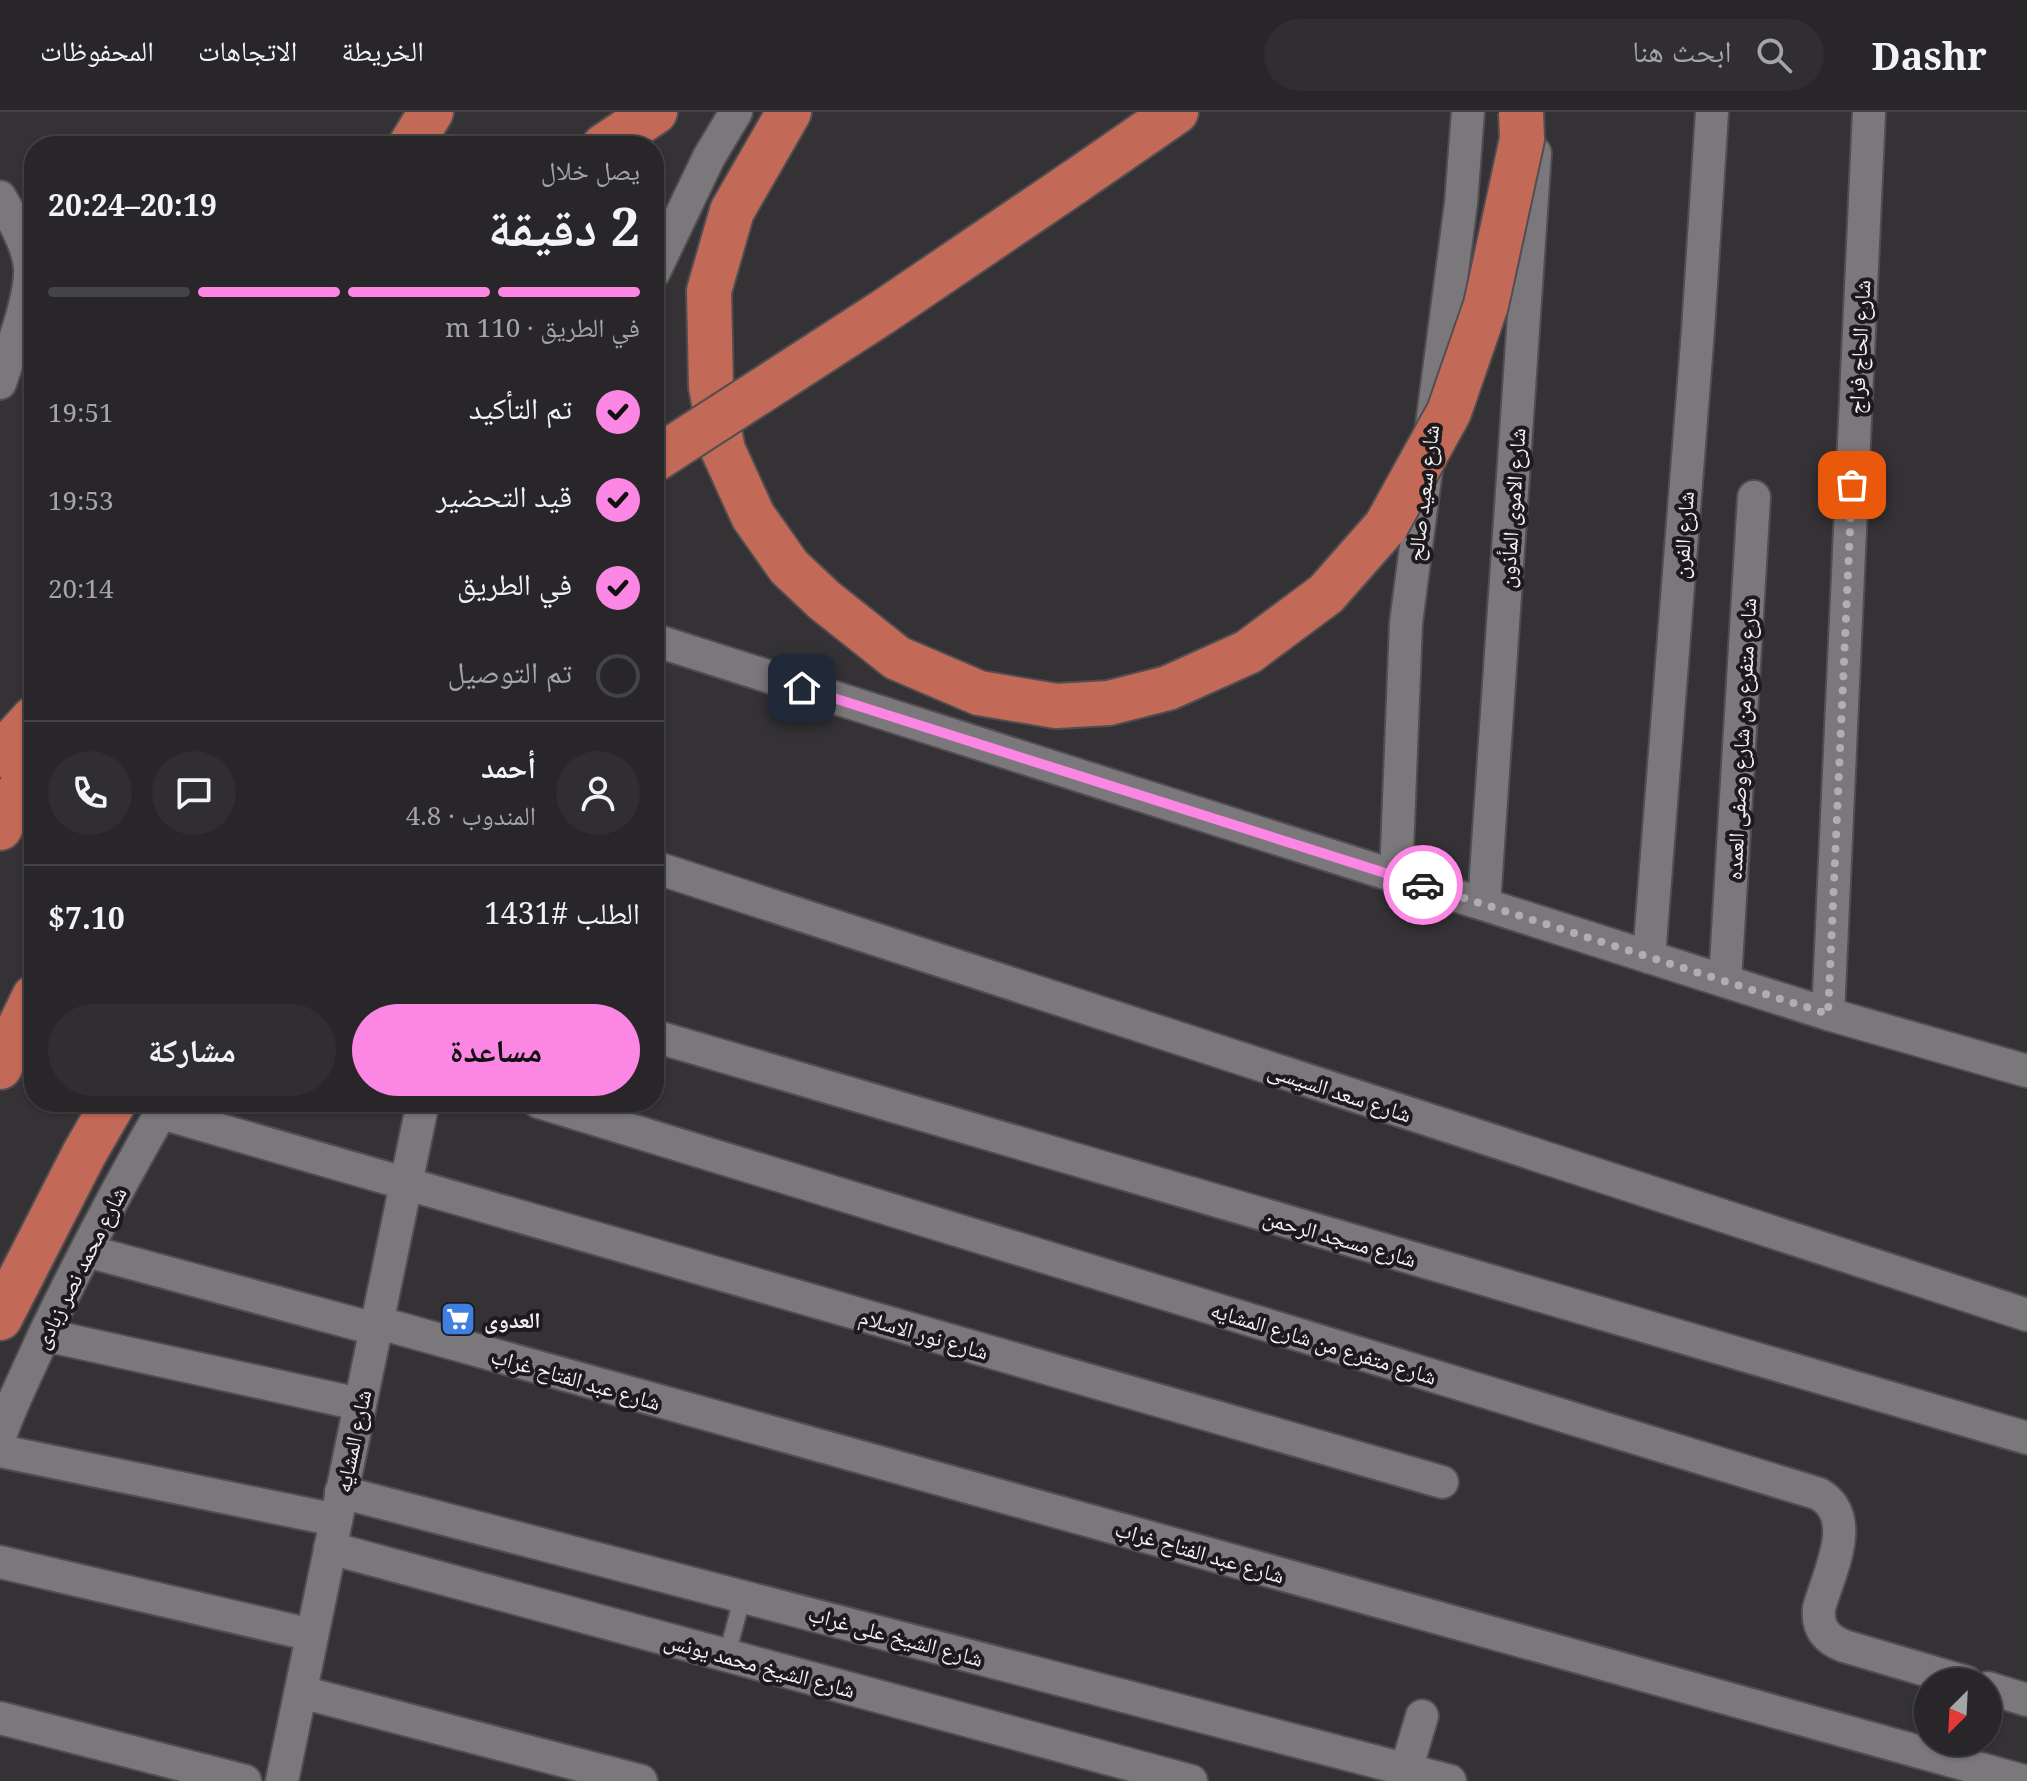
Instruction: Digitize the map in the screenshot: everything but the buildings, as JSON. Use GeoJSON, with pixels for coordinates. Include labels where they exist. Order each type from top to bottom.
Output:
{"type":"FeatureCollection","features":[{"type":"Feature","properties":{"kind":"highway"},"geometry":{"type":"LineString","coordinates":[[416,136],[431,112]]}},
{"type":"Feature","properties":{"kind":"highway"},"geometry":{"type":"LineString","coordinates":[[601,136],[617,112]]}},
{"type":"Feature","properties":{"kind":"highway"},"geometry":{"type":"LineString","coordinates":[[619,136],[655,112]]}},
{"type":"Feature","properties":{"kind":"highway"},"geometry":{"type":"LineString","coordinates":[[789,112],[732,211],[709,291],[711,387],[723,450],[753,516],[789,567],[824,600],[897,658],[979,693],[1056,706],[1109,703],[1168,688],[1248,652],[1326,594],[1386,526],[1449,412],[1486,305],[1522,139],[1521,112]]}},
{"type":"Feature","properties":{"kind":"highway"},"geometry":{"type":"LineString","coordinates":[[664,454],[883,312],[1176,112]]}},
{"type":"Feature","properties":{"kind":"highway"},"geometry":{"type":"LineString","coordinates":[[0,755],[24,729]]}},
{"type":"Feature","properties":{"kind":"highway"},"geometry":{"type":"LineString","coordinates":[[0,828],[24,782]]}},
{"type":"Feature","properties":{"kind":"highway"},"geometry":{"type":"LineString","coordinates":[[0,1067],[24,1018]]}},
{"type":"Feature","properties":{"kind":"highway"},"geometry":{"type":"LineString","coordinates":[[0,1318],[108,1112]]}},
{"type":"Feature","properties":{"kind":"street"},"geometry":{"type":"LineString","coordinates":[[664,251],[709,157],[736,112]]}},
{"type":"Feature","properties":{"kind":"street","name":"شارع سعيد صالح"},"geometry":{"type":"LineString","coordinates":[[1396,876],[1406,623],[1461,203],[1468,112]]}},
{"type":"Feature","properties":{"kind":"street","name":"شارع الاموى المأذون"},"geometry":{"type":"LineString","coordinates":[[1484,904],[1538,112]]}},
{"type":"Feature","properties":{"kind":"street","name":"شارع الفرن"},"geometry":{"type":"LineString","coordinates":[[1649,957],[1712,112]]}},
{"type":"Feature","properties":{"kind":"street","name":"شارع الحاج فراج"},"geometry":{"type":"LineString","coordinates":[[1828,1014],[1869,112]]}},
{"type":"Feature","properties":{"kind":"street"},"geometry":{"type":"LineString","coordinates":[[0,197],[15,223],[24,249]]}},
{"type":"Feature","properties":{"kind":"street"},"geometry":{"type":"LineString","coordinates":[[0,383],[24,305]]}},
{"type":"Feature","properties":{"kind":"street","name":"شارع متفرع من شارع وصفى العمده"},"geometry":{"type":"LineString","coordinates":[[1725,981],[1754,497]]}},
{"type":"Feature","properties":{"kind":"street"},"geometry":{"type":"LineString","coordinates":[[664,643],[1828,1014],[2027,1071]]}},
{"type":"Feature","properties":{"kind":"street","name":"شارع سعد السيسى"},"geometry":{"type":"LineString","coordinates":[[664,870],[2027,1315]]}},
{"type":"Feature","properties":{"kind":"street","name":"شارع مسجد الرحمن"},"geometry":{"type":"LineString","coordinates":[[664,1039],[2027,1438]]}},
{"type":"Feature","properties":{"kind":"street","name":"شارع محمد نصر زبادى"},"geometry":{"type":"LineString","coordinates":[[0,1436],[45,1335],[161,1112]]}},
{"type":"Feature","properties":{"kind":"street","name":"شارع نور الاسلام"},"geometry":{"type":"LineString","coordinates":[[180,1112],[406,1185],[1442,1482]]}},
{"type":"Feature","properties":{"kind":"street","name":"شارع المشايه"},"geometry":{"type":"LineString","coordinates":[[282,1781],[421,1112]]}},
{"type":"Feature","properties":{"kind":"street","name":"شارع متفرع من شارع المشايه"},"geometry":{"type":"LineString","coordinates":[[572,1112],[1819,1494],[1835,1507],[1841,1525],[1819,1608],[1818,1618],[1826,1637],[1844,1646],[1919,1668]]}},
{"type":"Feature","properties":{"kind":"street","name":"شارع عبد الفتاح غراب"},"geometry":{"type":"LineString","coordinates":[[87,1251],[376,1325],[2024,1781]]}},
{"type":"Feature","properties":{"kind":"street"},"geometry":{"type":"LineString","coordinates":[[45,1335],[359,1404]]}},
{"type":"Feature","properties":{"kind":"street"},"geometry":{"type":"LineString","coordinates":[[0,1451],[336,1520]]}},
{"type":"Feature","properties":{"kind":"street","name":"شارع الشيخ على غراب"},"geometry":{"type":"LineString","coordinates":[[336,1520],[743,1595],[1450,1781]]}},
{"type":"Feature","properties":{"kind":"street","name":"شارع الشيخ محمد يونس"},"geometry":{"type":"LineString","coordinates":[[336,1520],[727,1655],[1191,1781]]}},
{"type":"Feature","properties":{"kind":"street"},"geometry":{"type":"LineString","coordinates":[[0,1562],[312,1635]]}},
{"type":"Feature","properties":{"kind":"street"},"geometry":{"type":"LineString","coordinates":[[301,1692],[641,1781]]}},
{"type":"Feature","properties":{"kind":"street"},"geometry":{"type":"LineString","coordinates":[[2002,1692],[2027,1700]]}},
{"type":"Feature","properties":{"kind":"street"},"geometry":{"type":"LineString","coordinates":[[1406,1770],[1422,1716]]}},
{"type":"Feature","properties":{"kind":"street"},"geometry":{"type":"LineString","coordinates":[[0,1718],[245,1781]]}},
{"type":"Feature","properties":{"kind":"lane"},"geometry":{"type":"LineString","coordinates":[[727,1655],[743,1595]]}},
{"type":"Feature","properties":{"kind":"way so far"},"geometry":{"type":"LineString","coordinates":[[1423,885],[1828,1014],[1852,485]]}},
{"type":"Feature","properties":{"kind":"place","name":"العدوى"},"geometry":{"type":"Point","coordinates":[458,1319]}},
{"type":"Feature","properties":{"kind":"route"},"geometry":{"type":"LineString","coordinates":[[802,688],[1423,885]]}}]}
